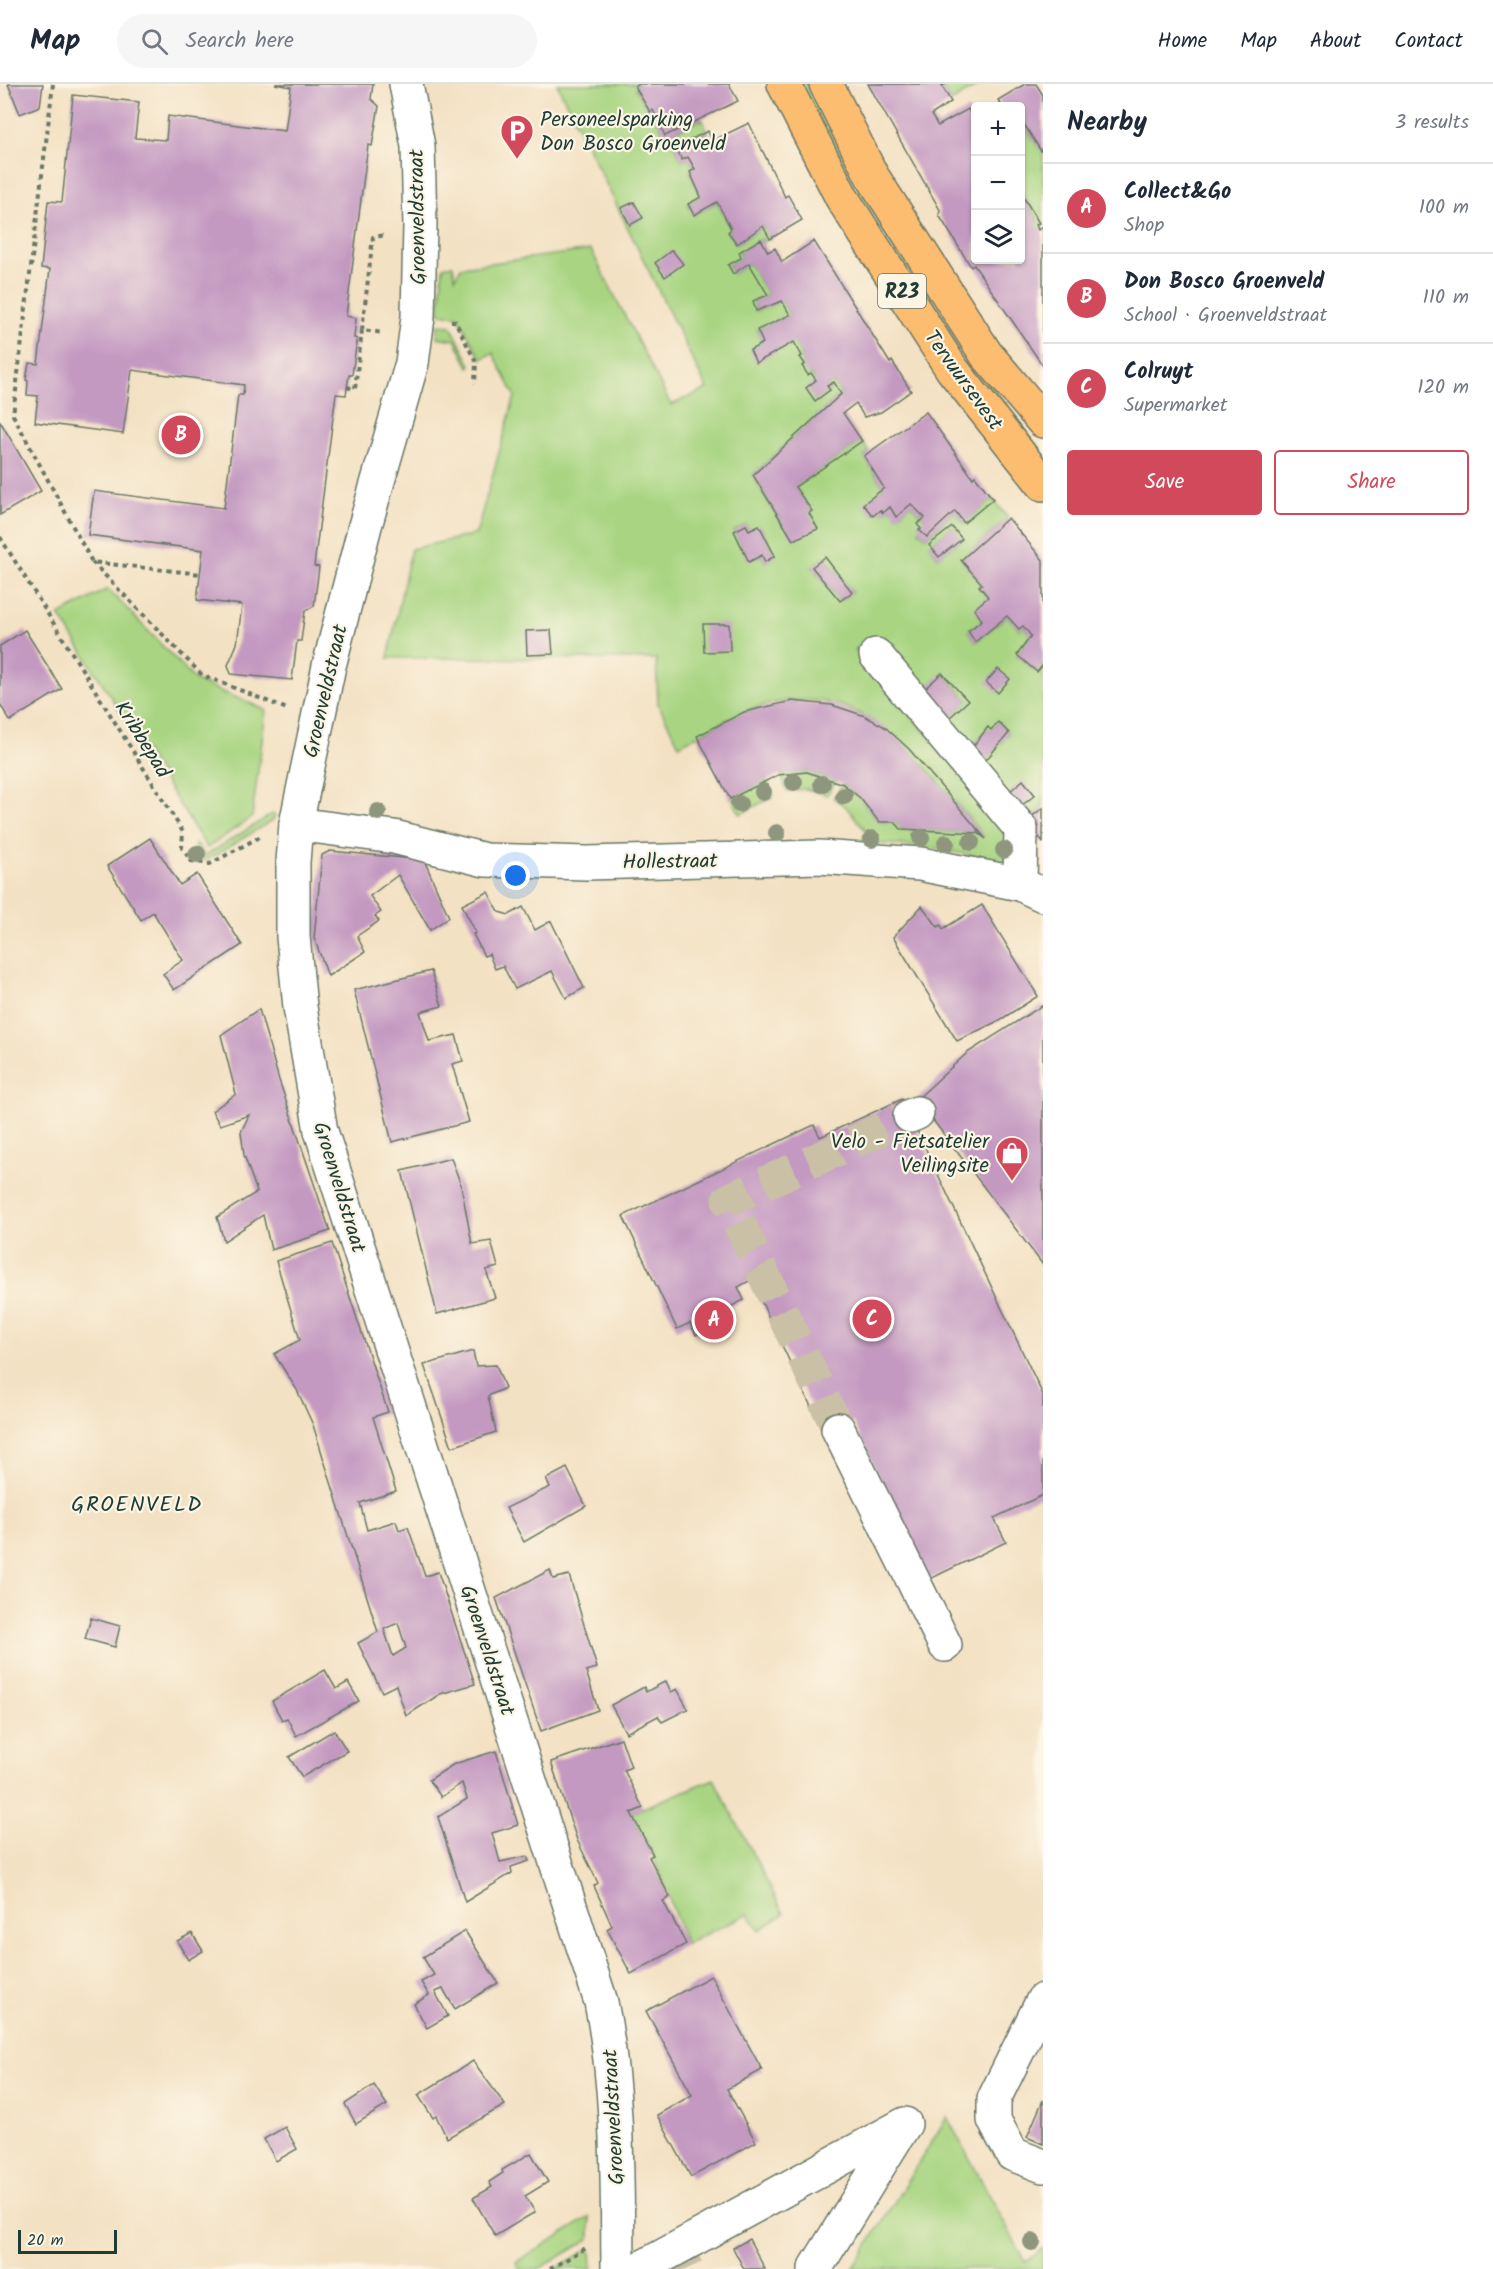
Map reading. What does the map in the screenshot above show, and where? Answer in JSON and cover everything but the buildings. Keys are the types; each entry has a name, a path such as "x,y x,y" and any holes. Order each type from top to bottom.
{"main road":[{"name":"Tervuursevest","path":"784,84 842,198 952,369 1043,484"},
{"name":"Tervuursevest","path":"826,84 873,176 986,354 1043,421"}],"street":[{"name":"Groenveldstraat","path":"406,84 418,146 420,226 418,317 412,363 368,514 332,655 296,824 292,874 293,937 300,1007 321,1131 601,2002 612,2064 616,2118 618,2269"},
{"path":"876,655 1021,830 1031,890"},
{"name":"Hollestraat","path":"296,824 394,837 485,860 587,863 819,857 921,864 1031,890"},
{"path":"838,1429 945,1645"},
{"path":"1043,2000 994,2099 994,2120 1012,2154 1043,2166"},
{"path":"639,2269 905,2124 815,2269"}],"path":[{"path":"53,84 13,415 92,562 202,675 288,709"},
{"path":"347,387 355,389 356,357 362,330 373,237 386,235"},
{"path":"447,320 455,321 476,362 475,384"},
{"path":"362,330 381,332"},
{"name":"Kribbepad","path":"0,537 183,832 182,848 191,861 210,864 270,832 296,824"},
{"path":"92,562 200,574"}],"green space":[{"path":"557,84 639,84 635,88 650,112 653,110 665,136 702,119 708,131 675,147 682,160 688,157 695,169 690,172 701,197 688,204 694,215 717,202 731,229 728,232 737,244 763,226 770,239 763,242 761,239 739,252 741,258 728,265 733,274 749,263 768,295 753,301 756,311 782,301 790,315 757,330 763,343 751,350 794,342 805,364 802,366 816,380 815,400 830,390 827,386 834,382 841,394 753,475 783,526 811,511 795,487 862,441 869,452 864,456 884,488 872,498 883,513 890,507 897,516 911,504 925,518 919,531 927,537 955,511 964,523 993,499 1008,518 961,560 982,584 979,587 988,597 982,620 968,631 976,642 1007,616 1019,629 1023,626 1031,636 1017,655 1035,671 1043,665 1043,808 1026,821 943,723 968,701 943,673 919,694 880,649 855,649 1006,827 1006,864 954,852 865,843 862,840 868,833 846,807 833,798 843,784 860,798 879,822 895,822 902,829 978,833 984,837 911,752 884,729 855,711 822,701 786,701 745,712 679,745 658,704 656,659 388,658 411,549 476,534 515,396 493,353 481,359 458,316 439,313 443,267 453,265 455,278 461,267 591,250 671,405 707,389","holes":["746,525 749,530 760,526 775,556 765,562 762,555 749,561 734,531","952,527 962,539 938,557 929,545","825,557 852,592 840,601 812,567","998,722 1009,733 985,761 971,748 988,728 991,730"]},
{"path":"800,84 806,84 859,180 916,274 977,365 1043,453 1043,461 954,342 884,234"},
{"path":"980,84 951,102 942,86"},
{"path":"1025,127 1041,150 1043,149 1043,227 1038,230 1036,224 1039,222 1025,198"},
{"path":"438,325 451,326 471,365 469,367 455,340 437,337"},
{"path":"108,589 196,681 266,710 252,817 207,848 59,615"},
{"path":"807,772 836,781 827,795 806,789 787,791 781,774"},
{"path":"766,780 773,797 740,814 732,798"},
{"path":"272,814 275,815 273,820 209,859 204,861 192,853 196,843 205,856"},
{"path":"714,1779 784,1914 760,1930 748,1914 686,1944 653,1855 631,1813"},
{"path":"947,2117 1026,2262 1043,2248 1043,2269 853,2269"},
{"path":"590,2217 590,2239 539,2269 520,2269 516,2262"},
{"path":"588,2249 591,2250 592,2269 555,2269"}],"tunnel":[{"path":"838,1429 728,1200 910,1116"},
{"path":"677,2247 687,2269"}],"place":[{"name":"Personeelsparking Don Bosco Groenveld","path":"517,160"},
{"name":"Don Bosco Groenveld","path":"181,435"},
{"name":"Velo - Fietsatelier Veilingsite","path":"1012,1182"},
{"name":"Colruyt","path":"872,1319"},
{"name":"Collect&Go","path":"714,1320"}],"district":[{"name":"GROENVELD","path":"137,1503"}]}
